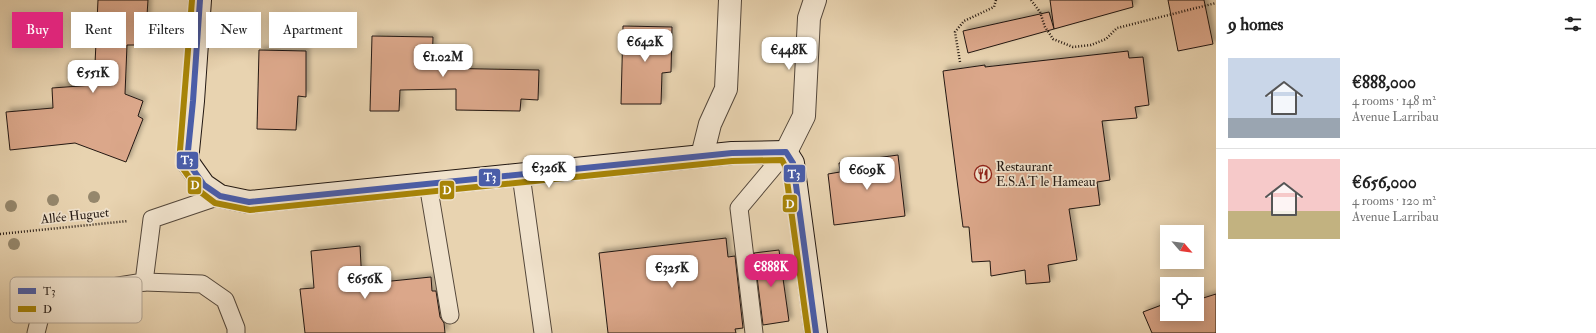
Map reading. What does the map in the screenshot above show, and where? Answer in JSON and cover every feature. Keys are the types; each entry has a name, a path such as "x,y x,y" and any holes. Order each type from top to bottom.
{"street":[{"path":"200,0 187,161 204,185 220,196 249,202 742,152 786,152"},
{"path":"702,156 710,124 726,89 730,0"},
{"path":"786,152 804,116 809,18 815,0"},
{"path":"786,152 793,163 816,333"}],"lane":[{"path":"754,333 739,208 786,152"},
{"path":"521,175 543,333"},
{"path":"428,184 450,315"},
{"path":"220,196 152,219 144,282 202,284 225,300 236,328 236,333"},
{"path":"36,333 38,323"}],"path":[{"path":"960,62 955,32 964,21 994,7 996,0"},
{"path":"1031,0 1040,12 1045,27 1053,39 1073,47 1091,45 1106,39 1117,28 1216,2"},
{"name":"Allée Huguet","path":"0,234 152,219"}],"building":[{"path":"98,0 148,0 147,12 134,12 134,45 127,45 125,94 143,101 138,116 143,119 126,162 75,143 10,150 6,112 53,108 52,88 94,85 96,48 126,48 126,12 97,12"},
{"path":"1050,0 1132,0 1133,7 1054,29"},
{"path":"1168,0 1204,0 1213,44 1178,51"},
{"path":"1049,12 1054,29 968,53 963,31"},
{"path":"623,26 672,27 671,72 662,73 661,104 621,104"},
{"path":"372,36 433,37 432,68 539,70 538,100 521,99 520,111 456,110 456,89 400,90 399,111 370,111"},
{"path":"259,50 306,51 306,97 298,96 296,130 257,129"},
{"path":"1128,51 1129,58 1143,57 1149,105 1135,107 1137,118 1102,121 1110,180 1097,182 1100,205 1069,209 1077,260 1048,265 1050,282 1026,284 1025,270 991,276 990,261 972,262 969,227 963,227 943,71 985,65 985,67"},
{"path":"898,155 905,216 834,225 828,174 840,172 839,163"},
{"path":"726,238 728,257 735,256 743,328 735,329 736,333 608,333 599,253"},
{"path":"360,246 362,284 431,277 432,291 436,291 440,317 444,323 445,333 305,333 300,289 314,288 311,251"},
{"path":"779,250 789,321 763,325 754,253"},
{"path":"1216,294 1216,333 1152,333 1143,312 1160,306 1160,321 1204,321 1204,298"}],"transit line":[{"name":"D","path":"192,0 179,163 198,190 215,203 250,210 732,161 782,160 785,166 808,333"},
{"name":"T3","path":"200,0 187,161 204,185 220,196 249,202 732,153 786,152 793,163 816,333"}],"place":[{"name":"Restaurant E.S.A.T le Hameau","path":"983,174"}]}
